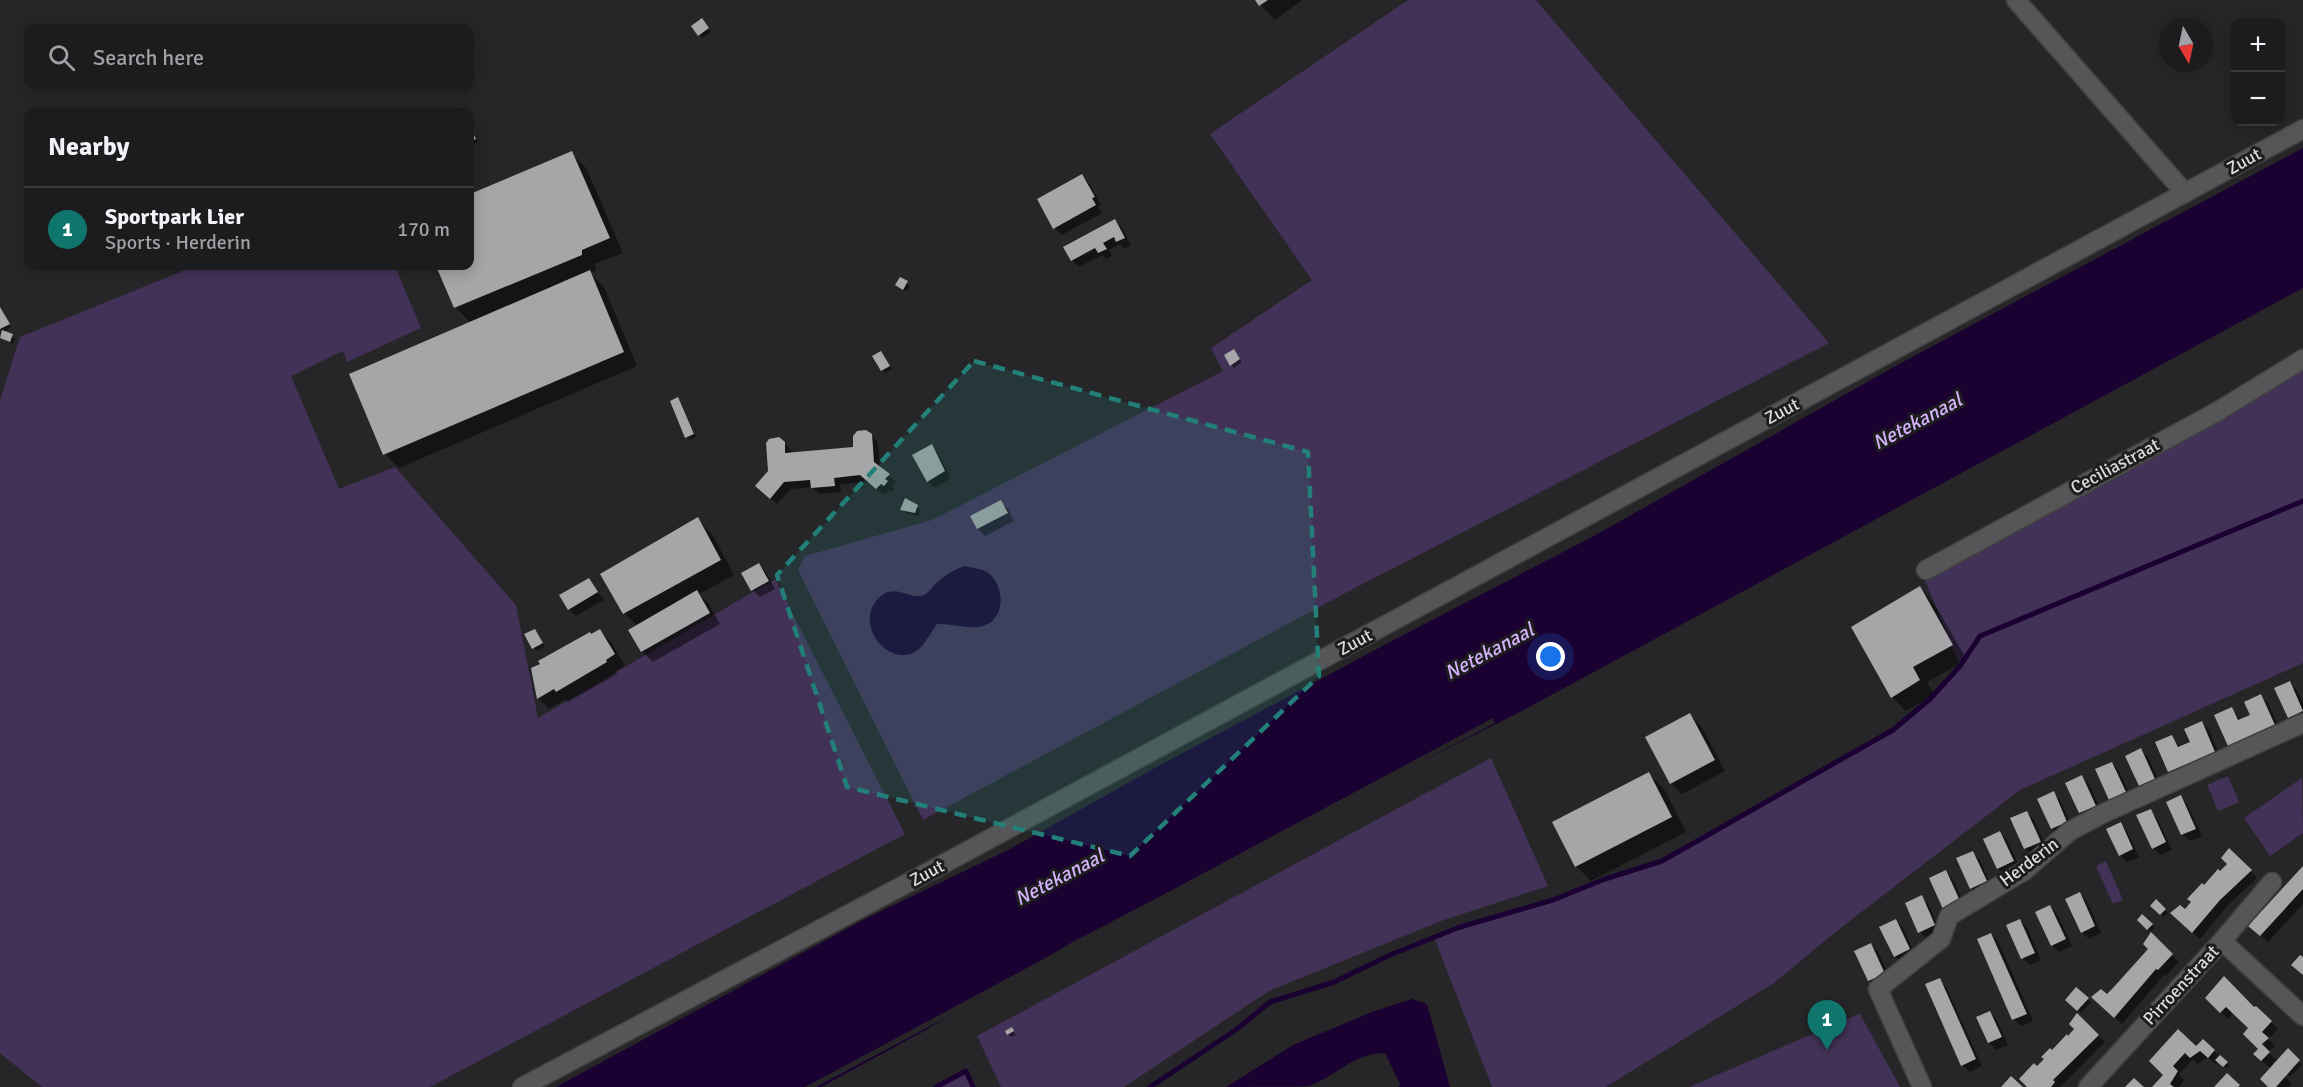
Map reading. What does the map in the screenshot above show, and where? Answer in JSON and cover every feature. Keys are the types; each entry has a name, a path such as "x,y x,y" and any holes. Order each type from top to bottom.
{"street":[{"path":"2016,0 2185,193"},
{"name":"Zuut","path":"522,1087 934,869 2303,129"},
{"name":"Ceciliastraat","path":"1926,570 2220,410 2303,359"},
{"name":"Herderin","path":"1922,1087 1878,989 1941,939 1949,916 2024,871 2070,831 2104,813 2303,723"},
{"name":"Pirroenstraat","path":"2088,1087 2222,941 2272,882"},
{"path":"2222,941 2303,1016"}],"highlighted area":[{"path":"974,361 1308,452 1319,676 1130,856 847,787 777,575"}],"shaded area":[{"path":"1408,0 1536,0 1829,343 1353,589 923,820 798,570 805,556 932,520 1223,371 1211,348 1312,280 1210,134"},
{"path":"185,270 397,270 421,328 347,362 343,351 291,376 339,489 395,467 516,605 538,718 775,579 905,834 430,1087 42,1087 0,1053 0,400 20,337"},
{"path":"2303,367 2303,663 2020,790 1838,930 1774,983 1606,1087 1492,1087 1434,937 1460,927 1553,900 1605,879 1662,861 1893,730 1930,699 1960,666 1924,578"},
{"path":"1491,758 1548,886 1441,921 1269,991 1124,1087 1001,1087 977,1036"},
{"path":"2228,776 2239,802 2218,811 2207,785"},
{"path":"2302,778 2303,833 2270,856 2244,818"},
{"path":"2106,861 2123,900 2113,904 2096,866"},
{"path":"1859,1014 1900,1087 1689,1087"},
{"path":"966,1071 973,1087 936,1087"}],"water":[{"name":"Netekanaal","path":"2303,148 2303,288 1518,713 1321,812 1071,943 924,1031 821,1087 556,1087 865,919 1010,849 1151,770 1592,537 1901,363"},
{"path":"965,566 987,572 997,585 1001,601 1000,609 991,622 983,626 972,627 937,624 921,647 907,655 896,654 877,641 870,618 873,607 881,596 892,591 914,596 924,595 945,576"},
{"path":"1412,999 1427,1004 1450,1087 1399,1087 1400,1084 1385,1053 1373,1054 1353,1061 1309,1086 1226,1087 1293,1045 1372,1012"}],"pier":[{"path":"1493,718 1495,723 1073,945 1009,984 816,1087 805,1087"}],"building":[{"path":"1255,0 1268,0 1259,6"},
{"path":"702,18 709,28 698,36 691,26"},
{"path":"572,151 610,238 582,250 582,255 454,308 438,270 474,270 474,192"},
{"path":"1082,174 1095,197 1092,198 1096,205 1053,229 1037,199"},
{"path":"1115,219 1125,238 1116,242 1114,237 1103,243 1107,249 1098,253 1095,248 1071,261 1063,247"},
{"path":"590,270 624,352 383,455 349,374"},
{"path":"900,277 908,281 903,290 895,285"},
{"path":"0,307 10,324 0,329"},
{"path":"2,330 13,334 10,342 0,338"},
{"path":"1234,349 1240,359 1230,366 1224,355"},
{"path":"881,351 890,366 881,371 872,356"},
{"path":"678,397 694,434 685,438 670,401"},
{"path":"866,430 872,434 874,462 890,474 885,479 888,481 884,486 881,484 876,489 860,475 834,478 835,486 811,488 810,480 784,482 770,499 755,486 768,471 766,443 769,439 779,437 785,442 785,453 853,447 853,436 857,431"},
{"path":"932,444 945,471 927,482 912,455"},
{"path":"905,498 918,505 915,513 900,510"},
{"path":"1001,500 1008,513 977,529 970,516"},
{"path":"698,517 721,560 623,614 600,574"},
{"path":"759,563 769,581 751,591 741,573"},
{"path":"589,578 598,592 568,610 559,595"},
{"path":"1920,586 1953,645 1913,667 1920,680 1891,698 1851,627"},
{"path":"697,590 710,613 641,652 628,630"},
{"path":"535,629 543,643 532,649 524,634"},
{"path":"600,629 615,654 606,660 607,662 556,692 554,689 537,699 531,668 540,664 538,661 590,632 591,634"},
{"path":"2290,681 2303,711 2288,718 2274,688"},
{"path":"2261,694 2275,725 2228,746 2214,715 2232,707 2238,720 2250,715 2244,702"},
{"path":"1690,713 1715,760 1670,784 1645,737"},
{"path":"2202,721 2215,752 2168,772 2155,742 2172,735 2178,747 2190,742 2184,729"},
{"path":"2141,748 2155,779 2139,786 2125,756"},
{"path":"2112,762 2126,792 2109,800 2095,769"},
{"path":"1649,772 1672,817 1575,867 1552,822"},
{"path":"2082,775 2096,806 2079,813 2065,783"},
{"path":"2054,791 2067,822 2051,829 2037,799"},
{"path":"2181,795 2196,829 2181,835 2166,802"},
{"path":"2151,809 2166,842 2152,849 2136,815"},
{"path":"2027,811 2041,842 2024,849 2010,818"},
{"path":"2121,822 2133,849 2119,856 2106,829"},
{"path":"2000,831 2014,861 1997,869 1983,839"},
{"path":"2229,848 2252,870 2220,900 2192,933 2170,913 2180,905 2185,909 2191,902 2187,899 2218,869 2220,871 2227,864 2221,858"},
{"path":"1973,851 1987,881 1970,889 1956,858"},
{"path":"2303,866 2303,889 2260,936 2248,926"},
{"path":"1946,870 1960,901 1943,909 1929,878"},
{"path":"2080,892 2095,926 2081,933 2065,899"},
{"path":"1922,895 1935,925 1918,933 1905,903"},
{"path":"2156,899 2166,909 2160,915 2150,906"},
{"path":"2050,905 2066,939 2051,946 2035,912"},
{"path":"2142,914 2153,924 2147,930 2137,920"},
{"path":"1896,919 1910,949 1894,957 1879,927"},
{"path":"2020,919 2035,953 2021,959 2006,925"},
{"path":"2151,932 2173,954 2158,970 2156,969 2114,1018 2091,997 2101,989 2107,994 2113,988 2148,949 2143,944"},
{"path":"1991,933 2027,1014 2012,1020 1977,939"},
{"path":"1871,943 1885,974 1868,981 1854,951"},
{"path":"2300,955 2303,957 2303,975 2291,965"},
{"path":"2224,976 2254,1007 2256,1006 2272,1021 2262,1032 2269,1038 2262,1044 2270,1052 2261,1061 2253,1054 2258,1049 2243,1034 2248,1028 2226,1007 2220,1013 2205,998"},
{"path":"1940,978 1976,1059 1961,1066 1925,984"},
{"path":"2076,987 2089,998 2077,1011 2065,1000"},
{"path":"1990,1011 2002,1037 1988,1043 1976,1017"},
{"path":"2077,1013 2099,1035 2053,1080 2055,1082 2051,1087 2027,1087 2019,1079 2034,1063 2037,1066 2044,1059 2041,1057 2050,1048 2052,1050 2067,1034 2068,1036 2074,1029 2069,1024"},
{"path":"1012,1027 1014,1031 1007,1035 1005,1031"},
{"path":"2178,1029 2196,1046 2203,1039 2215,1050 2208,1058 2200,1051 2190,1058 2185,1053 2173,1066 2178,1071 2170,1084 2174,1087 2152,1087 2163,1075 2149,1061"},
{"path":"2288,1048 2300,1060 2276,1087 2268,1087 2260,1079"},
{"path":"2220,1055 2228,1062 2223,1067 2215,1060"},
{"path":"2227,1073 2240,1085 2238,1087 2214,1087"},
{"path":"2011,1076 2023,1087 2001,1087"},
{"path":"2134,1078 2144,1087 2125,1087"}],"waterway":[{"path":"1150,1087 1237,1029 1270,1002 1334,982 1390,955 1460,927 1553,900 1605,879 1662,861 1893,730 1930,699 1960,666 1980,636 2303,501"},
{"path":"936,1087 966,1071 973,1087"}],"place":[{"name":"Sportpark Lier","path":"1827,1050"}]}
